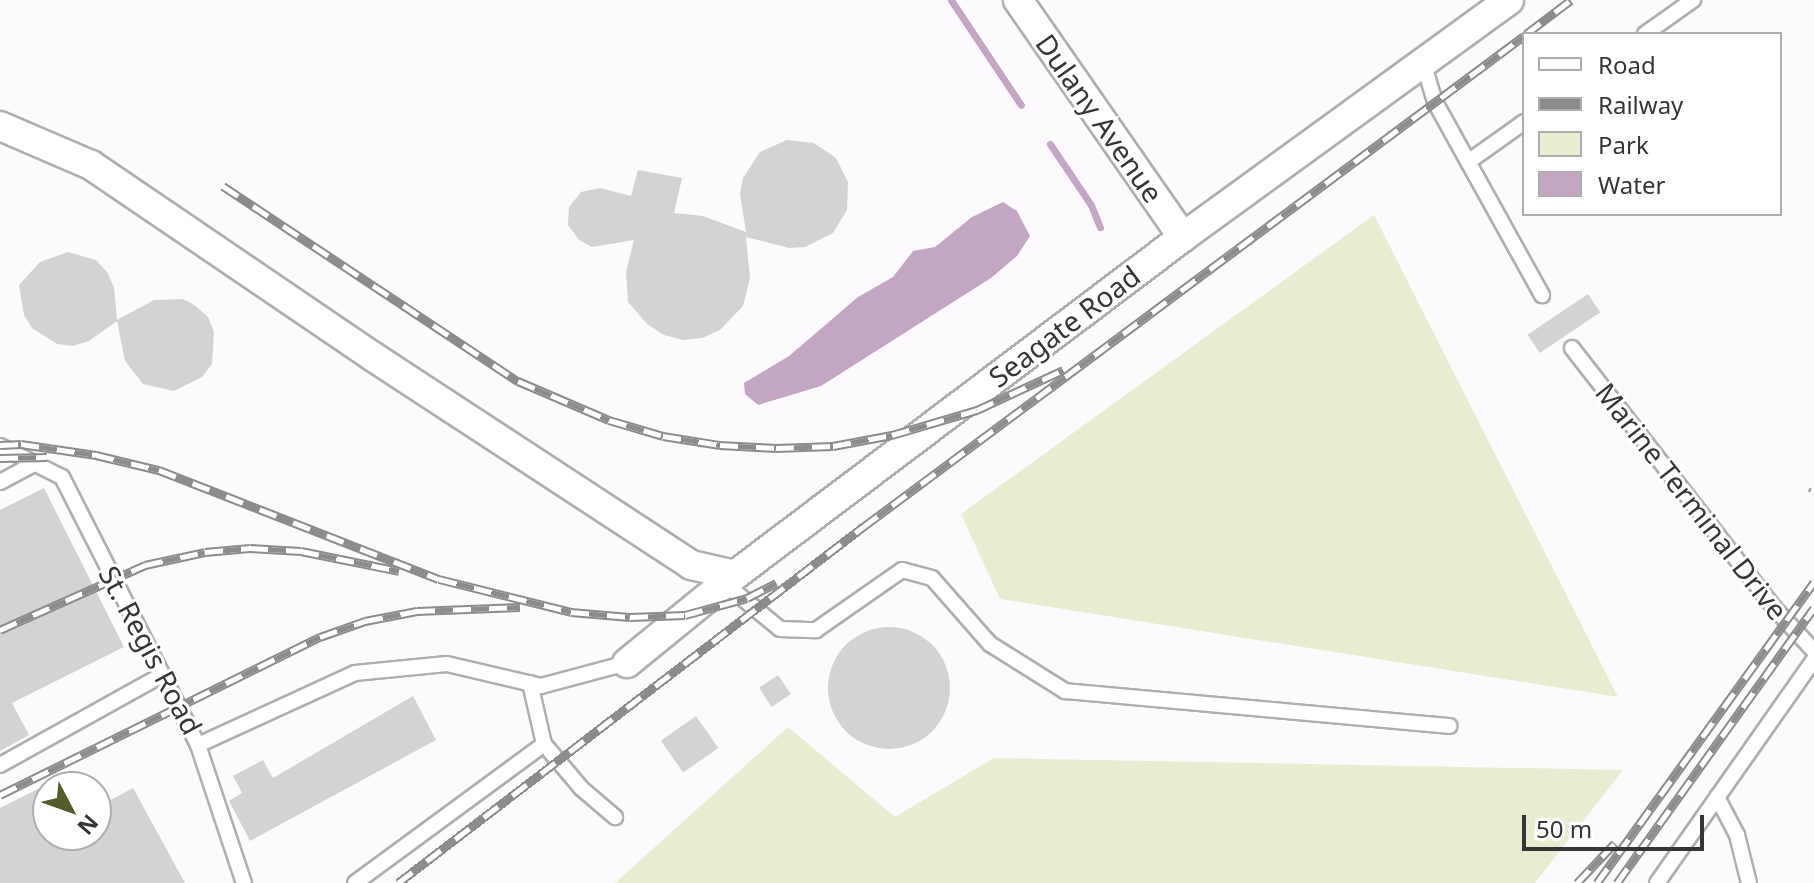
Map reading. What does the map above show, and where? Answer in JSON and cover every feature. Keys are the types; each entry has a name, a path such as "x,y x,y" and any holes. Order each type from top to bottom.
{"street":[{"name":"Dulany Avenue","path":"1018,0 1183,237"},
{"name":"Seagate Road","path":"627,663 730,579 1183,237 1509,0"},
{"path":"0,126 91,165 372,356 691,565 730,579"}],"lane":[{"path":"1648,32 1693,0"},
{"path":"1423,62 1435,102 1542,295"},
{"path":"1468,162 1522,123"},
{"name":"Marine Terminal Drive","path":"1572,348 1776,610 1814,651"},
{"name":"St. Regis Road","path":"0,446 62,477 198,745 355,673 447,664 541,686 627,663"},
{"path":"0,482 35,463"},
{"path":"730,579 780,629 816,630 902,570 932,578 990,644 1065,691 1449,726"},
{"path":"1657,883 1814,660"},
{"path":"0,765 162,675"},
{"path":"530,683 544,744 581,788 615,817"},
{"path":"355,883 544,744"},
{"path":"198,745 244,883"},
{"path":"1717,797 1737,835 1749,883"}],"green space":[{"path":"1374,215 1618,697 1000,599 961,514"},
{"path":"788,727 895,817 994,758 1623,770 1535,883 615,883"}],"water":[{"path":"1003,202 1017,211 1030,236 1017,256 991,278 821,386 758,405 745,394 744,383 789,356 858,297 893,277 913,251 935,247 972,217"}],"building":[{"path":"787,140 814,143 836,158 848,182 847,210 833,233 805,247 789,248 746,237 750,278 743,306 720,330 702,338 683,340 664,335 647,324 628,302 626,272 634,240 592,247 579,240 568,225 569,207 581,192 600,188 631,196 638,170 682,178 674,213 703,216 746,232 740,194 743,178 760,152"},
{"path":"68,252 96,260 107,272 114,287 117,320 154,300 183,299 208,317 214,332 212,364 202,377 174,391 143,384 125,361 117,321 89,341 73,346 57,344 32,328 24,315 19,285 40,262"},
{"path":"1588,294 1600,312 1540,353 1527,335"},
{"path":"44,488 124,647 12,703 29,735 0,751 0,510"},
{"path":"889,627 912,632 932,645 945,665 950,688 945,711 932,731 912,744 889,749 866,744 846,731 833,711 828,688 833,665 846,645 866,632"},
{"path":"778,675 791,694 772,707 759,688"},
{"path":"413,696 436,740 250,841 229,801 242,793 233,776 263,760 273,778"},
{"path":"696,716 718,748 683,773 661,741"},
{"path":"133,788 185,883 0,883 0,808 32,792 32,851 112,851 112,799"}],"waterway":[{"path":"951,0 1021,105"},
{"path":"1050,144 1091,205 1100,227"}],"railway":[{"path":"1529,32 1571,0"},
{"path":"398,883 863,527 1522,37"},
{"path":"223,186 518,381 609,420 663,436 720,445 776,448 833,446 892,435 977,410 1063,370"},
{"path":"0,445 21,444 96,455 159,470 439,579 571,612 630,617 685,615 747,598 776,583"},
{"path":"0,458 47,457"},
{"path":"1812,493 1814,489"},
{"path":"0,630 145,565 205,552 250,548 301,551 399,571"},
{"path":"1597,883 1814,582"},
{"path":"0,795 320,637 365,621 417,611 520,607"},
{"path":"1617,883 1814,608"},
{"path":"1577,883 1615,843"}]}
